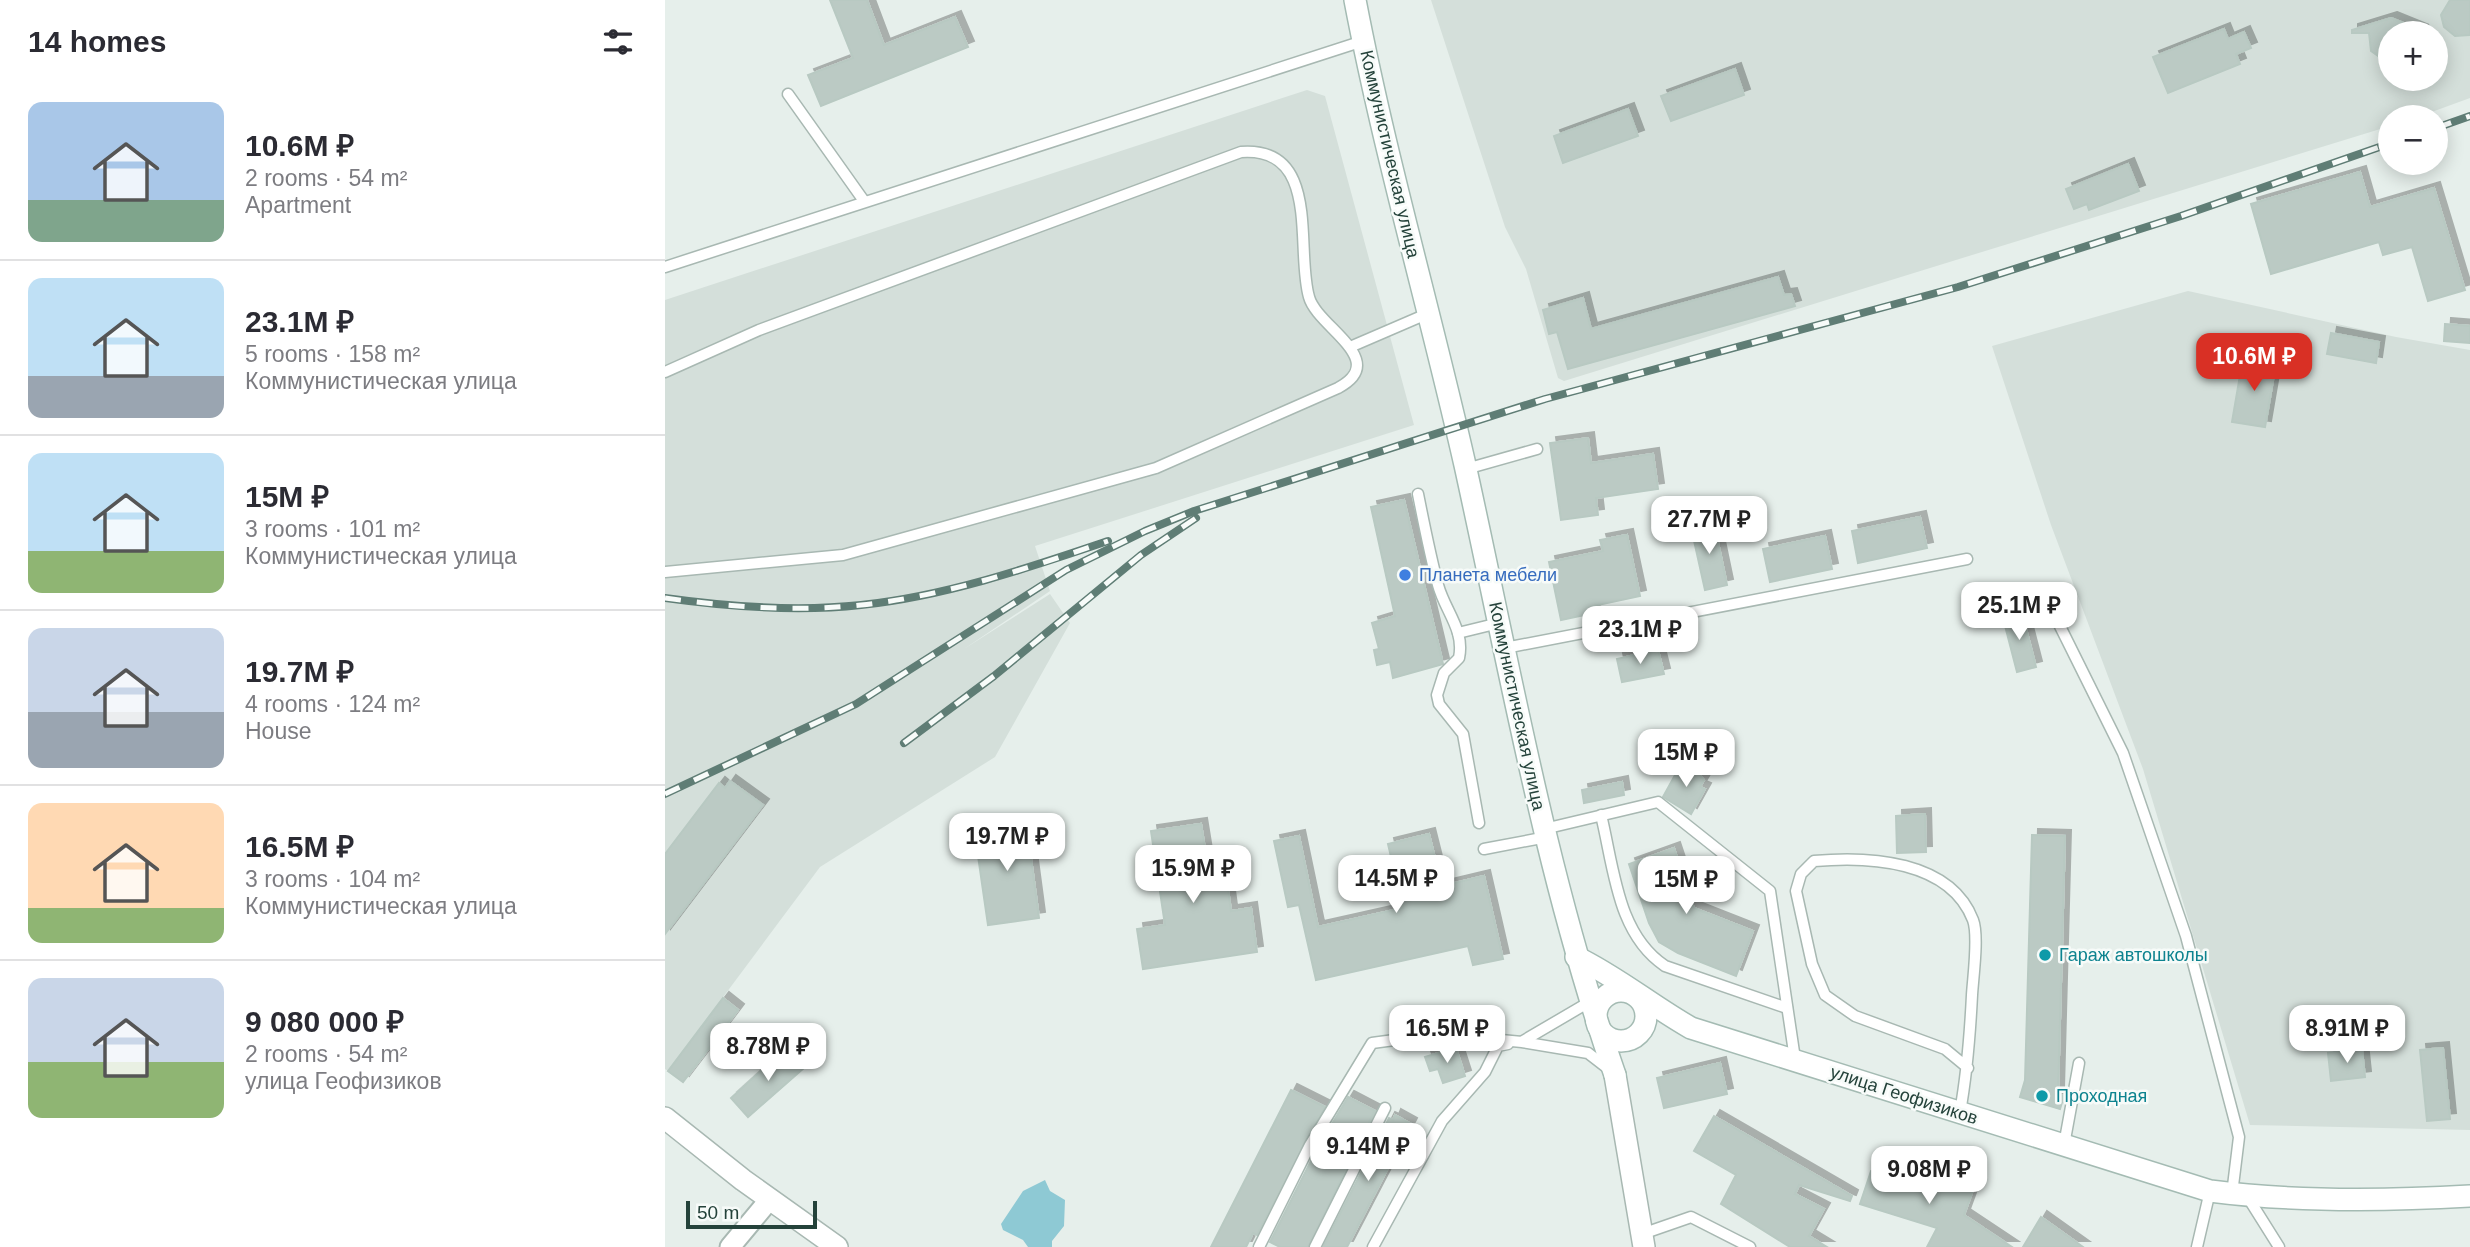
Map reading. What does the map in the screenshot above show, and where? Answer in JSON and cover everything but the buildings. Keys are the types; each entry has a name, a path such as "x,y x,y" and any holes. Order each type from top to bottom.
{"main road":[{"name":"Коммунистическая улица","path":"1355,0 1466,469 1545,833 1576,957 1615,1075 1642,1241"},
{"name":"улица Геофизиков","path":"1576,957 1602,970 1639,998 1691,1028 2210,1191 2240,1195 2406,1199 2470,1196"},
{"path":"1615,1075 1622,1051 1637,1037 1644,1030 1646,1015 1639,998 1624,991 1609,994 1598,1005 1598,1024 1611,1040 1627,1041 1637,1037 1658,1027 1691,1028"},
{"path":"665,1118 837,1247"}],"street":[{"path":"730,1247 770,1199"}],"lane":[{"path":"665,267 1363,41"},
{"path":"788,94 864,201"},
{"path":"665,372 759,330 1241,152 1257,150 1272,156 1294,180 1301,210 1309,298 1315,312 1350,347 1357,358 1357,368 1347,384 1156,468 843,555 665,572"},
{"path":"1350,347 1430,313"},
{"path":"1466,469 1537,449"},
{"path":"1417,494 1439,589 1458,633 1459,658 1444,673 1437,695 1439,704 1463,734 1479,823"},
{"path":"1504,648 1967,559"},
{"path":"2046,598 2123,753 2186,936 2239,1137 2240,1195 2279,1247"},
{"path":"1458,633 1499,623"},
{"path":"1484,849 1601,815 1658,802 1770,891 1795,1060"},
{"path":"1601,815 1629,929 1650,957 1665,966 1787,1008"},
{"path":"1960,1113 1968,1068 1974,922 1957,895 1923,870 1838,859 1814,861 1801,874 1796,891 1812,964 1825,995 1855,1016 1945,1049 1968,1068"},
{"path":"1373,1247 1442,1121 1485,1072 1498,1046 1522,1042 1592,1000"},
{"path":"1260,1247 1310,1145 1372,1043 1439,1034 1522,1042 1588,1053 1615,1075"},
{"path":"2064,1146 2079,1063"},
{"path":"1315,1247 1385,1108"},
{"path":"2197,1247 2210,1191"},
{"path":"1642,1241 1691,1217 1750,1247"}],"shaded area":[{"path":"1431,0 2470,0 2470,98 2448,106 2378,105 2378,130 1564,381 1558,378 1526,269 1505,227"},
{"path":"1307,90 1325,96 1414,425 1035,546 1050,591 964,649 1050,594 1070,623 995,757 820,867 668,1071 665,1069 665,300"},
{"path":"2188,291 2396,337 2470,350 2470,1130 2250,1125 2143,769 2051,525 1992,346"}],"water":[{"path":"1045,1180 1050,1191 1065,1200 1064,1226 1052,1241 1052,1247 1028,1247 1023,1240 1003,1230 1001,1224 1023,1191"}],"railway":[{"path":"2448,124 2470,116"},
{"path":"665,794 856,704 1066,570 1145,531 1194,511 1545,399 1958,287 2181,216 2378,148"},
{"path":"904,743 994,676 1141,555 1196,518"},
{"path":"665,598 763,608 812,608 893,601 1017,571 1108,541"}],"place":[{"name":"Планета мебели","path":"1405,575"},
{"name":"Гараж автошколы","path":"2045,955"},
{"name":"Проходная","path":"2042,1096"}]}
